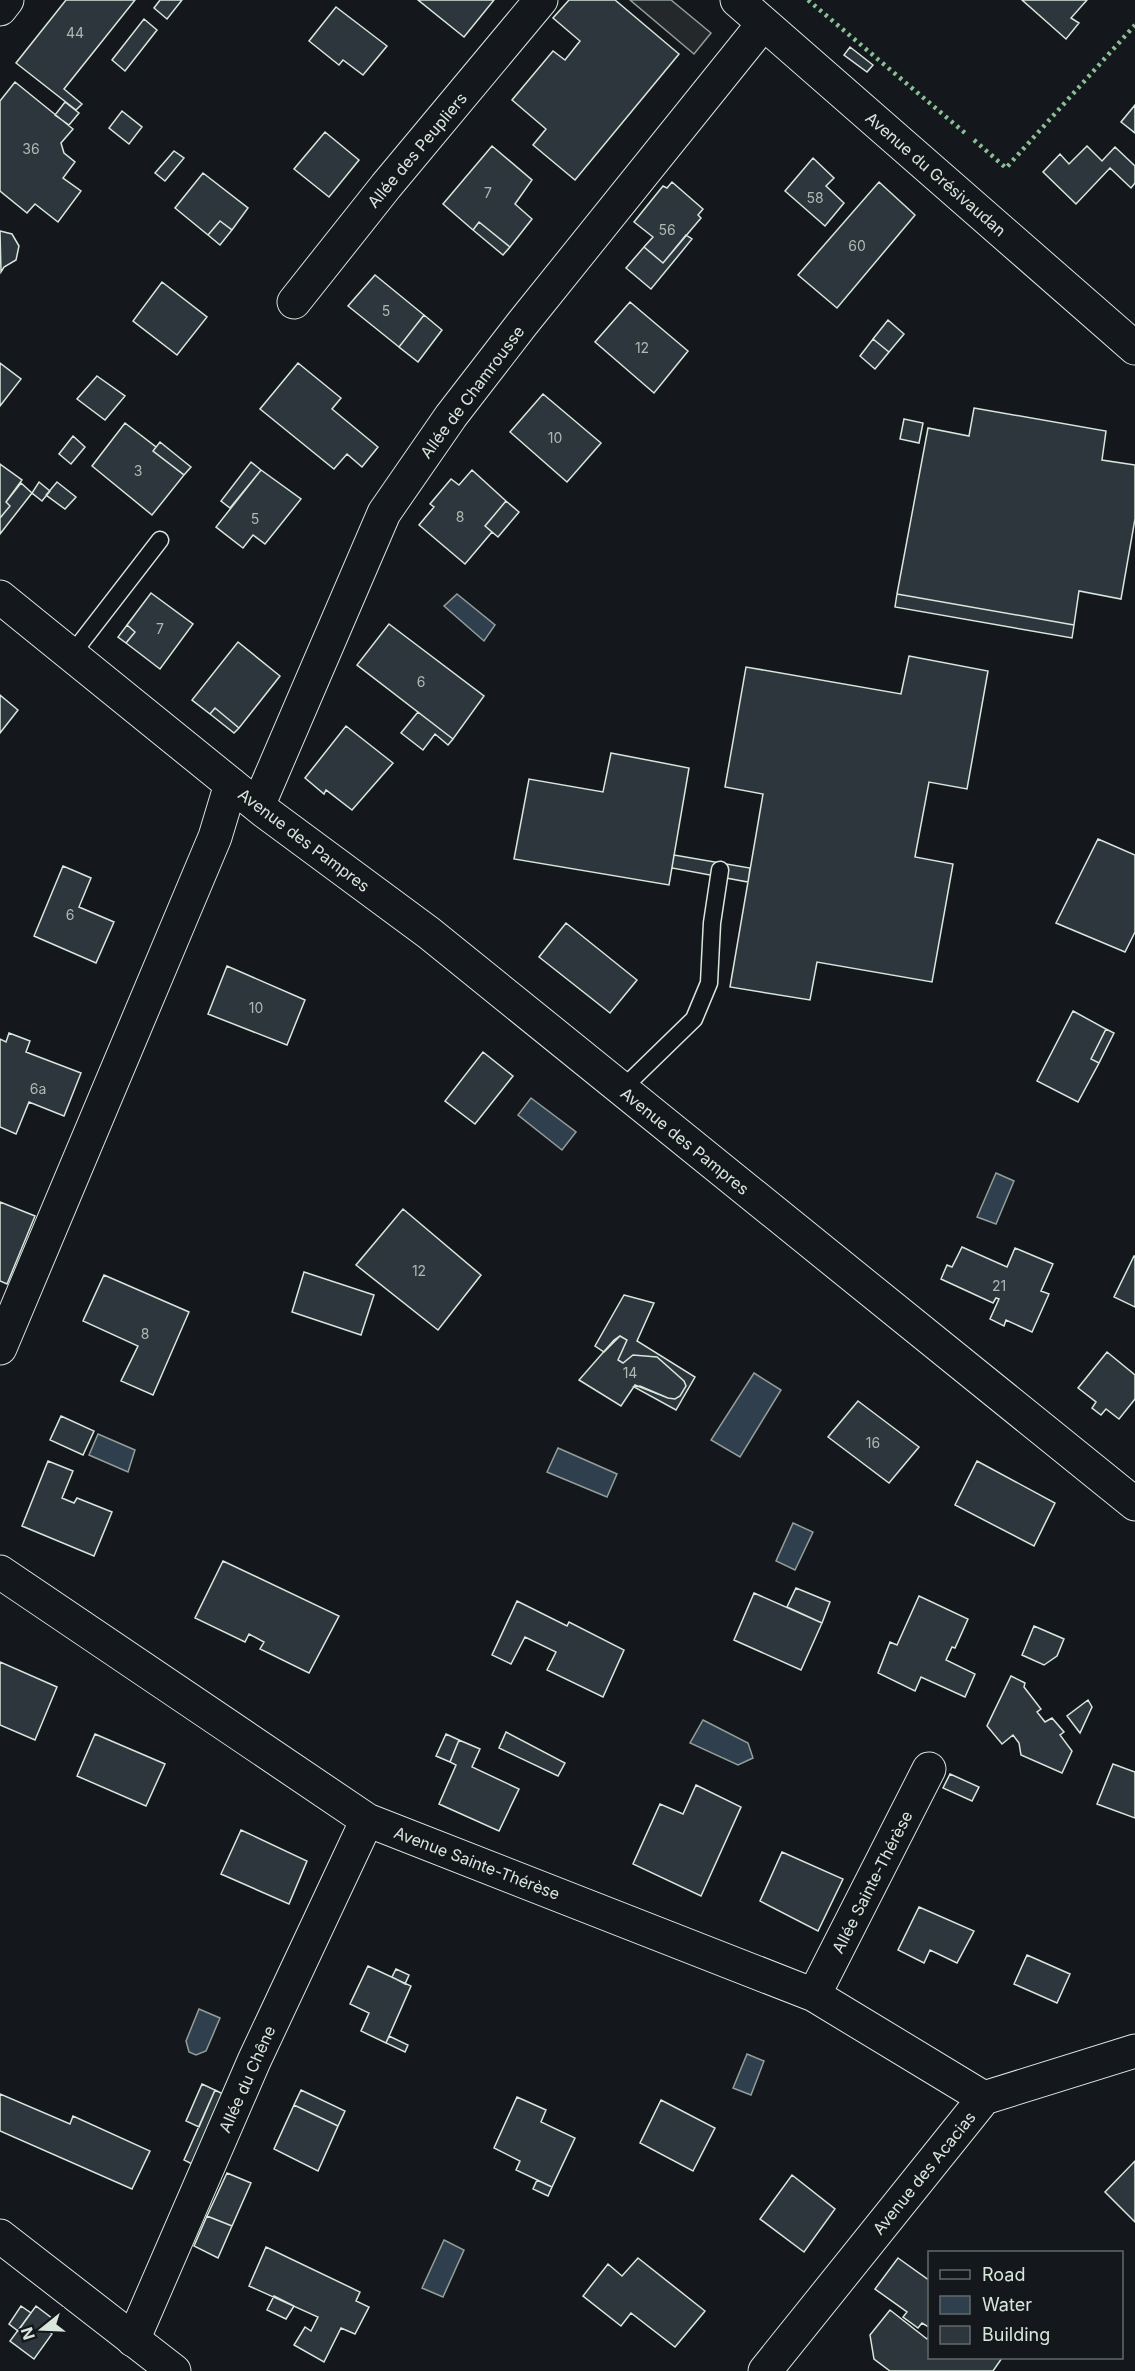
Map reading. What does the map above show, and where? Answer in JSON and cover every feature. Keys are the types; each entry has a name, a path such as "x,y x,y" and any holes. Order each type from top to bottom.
{"street":[{"path":"0,9 7,0"},
{"name":"Allée des Peupliers","path":"294,302 386,186 541,0"},
{"name":"Avenue du Grésivaudan","path":"737,0 1135,348"},
{"name":"Allée de Chamrousse","path":"258,806 384,513 451,416 515,333 764,24"},
{"name":"Avenue des Pampres","path":"0,597 258,806 429,933 1135,1504"},
{"name":"Avenue des Pampres","path":"0,1348 215,837 231,784"},
{"name":"Avenue Sainte-Thérèse","path":"0,1572 367,1820 814,1995 984,2098"},
{"name":"Allée Sainte-Thérèse","path":"814,1995 929,1769"},
{"name":"Allée du Chêne","path":"133,2340 254,2061 367,1820"},
{"name":"Avenue des Acacias","path":"765,2371 984,2098 1135,2051"},
{"path":"0,2236 171,2370"}],"lane":[{"path":"72,654 160,540"},
{"path":"621,1090 694,1019 709,983 712,923 720,870"}],"shaded area":[{"path":"630,0 671,0 711,33 694,54"}],"water":[{"path":"457,594 495,625 484,641 444,606"},
{"path":"531,1098 576,1132 562,1150 518,1115"},
{"path":"996,1173 1014,1181 996,1224 977,1217"},
{"path":"754,1373 781,1390 740,1457 711,1440"},
{"path":"98,1434 135,1450 128,1472 89,1455"},
{"path":"558,1448 617,1474 607,1497 547,1472"},
{"path":"793,1523 813,1532 795,1570 776,1561"},
{"path":"703,1720 748,1743 753,1758 738,1765 690,1743"},
{"path":"199,2009 220,2018 206,2051 196,2055 189,2052 186,2041"},
{"path":"747,2054 764,2061 751,2095 733,2088"},
{"path":"444,2240 464,2250 443,2297 422,2288"}],"building":[{"path":"66,0 135,0 64,89 82,104 76,110 16,63"},
{"path":"160,0 182,0 167,19 154,8"},
{"path":"418,0 494,0 464,37"},
{"path":"569,0 615,0 679,54 575,180 533,145 546,129 512,100 553,51 565,60 580,41 553,18"},
{"path":"1022,0 1087,0 1071,18 1079,23 1066,39"},
{"path":"336,7 387,46 363,75 343,60 339,65 309,41"},
{"path":"144,19 157,30 125,71 112,60"},
{"path":"850,47 873,65 867,72 844,55"},
{"path":"15,82 73,129 61,143 64,153 75,162 63,178 81,191 58,222 35,204 27,213 0,191 0,101"},
{"path":"65,102 79,113 69,125 55,115"},
{"path":"1135,105 1135,133 1121,122"},
{"path":"122,111 142,127 129,144 109,128"},
{"path":"325,132 359,160 329,197 294,169"},
{"path":"492,146 532,180 515,204 532,219 510,247 479,222 473,230 443,204"},
{"path":"1087,146 1102,161 1115,147 1135,166 1135,183 1131,188 1110,168 1076,204 1043,172 1060,154 1069,164"},
{"path":"174,151 184,158 165,181 155,173"},
{"path":"813,158 834,178 826,186 844,203 825,226 785,191"},
{"path":"203,173 248,208 232,230 220,221 208,235 175,208"},
{"path":"672,182 703,209 698,215 701,218 663,263 644,247 653,237 634,222 663,186 667,188"},
{"path":"879,182 915,215 837,308 798,275"},
{"path":"220,221 232,230 220,245 208,235"},
{"path":"479,222 510,247 503,255 473,230"},
{"path":"0,231 12,234 19,246 16,260 4,267 1,272"},
{"path":"686,235 692,239 651,289 626,268 644,247 663,263"},
{"path":"375,275 424,315 399,347 348,306"},
{"path":"162,282 207,317 177,355 133,321"},
{"path":"630,302 688,351 654,393 595,342"},
{"path":"424,315 442,330 418,362 399,347"},
{"path":"888,320 904,334 889,352 873,339"},
{"path":"873,339 889,352 875,369 860,356"},
{"path":"0,363 21,379 0,406"},
{"path":"298,363 341,398 332,409 378,447 362,467 347,454 334,469 260,409"},
{"path":"97,376 125,396 105,420 77,399"},
{"path":"543,394 601,443 567,482 510,432"},
{"path":"974,408 1106,431 1102,460 1135,465 1135,519 1121,599 1079,591 1074,625 897,594 928,428 969,436"},
{"path":"904,419 923,423 919,443 900,439"},
{"path":"125,423 156,447 153,451 184,475 152,515 92,466"},
{"path":"73,436 85,447 71,464 59,454"},
{"path":"160,442 191,467 184,475 153,451"},
{"path":"251,462 261,470 230,508 221,501"},
{"path":"0,464 22,480 6,502 10,506 0,518"},
{"path":"261,470 301,499 265,544 253,535 243,548 216,527"},
{"path":"472,470 506,501 485,526 492,532 465,564 419,525 434,507 430,504 451,479 459,485"},
{"path":"39,482 50,491 42,501 32,493"},
{"path":"57,482 76,497 65,509 46,495"},
{"path":"21,483 32,493 0,534 0,518 10,506 6,502"},
{"path":"506,501 519,512 498,537 485,526"},
{"path":"151,593 193,624 160,669 126,643 135,632 127,625"},
{"path":"897,594 1074,625 1072,638 895,607"},
{"path":"389,624 484,696 453,739 357,665"},
{"path":"127,625 135,632 126,643 118,637"},
{"path":"238,642 280,676 239,728 215,708 210,714 192,700"},
{"path":"909,656 988,671 967,789 929,782 915,857 953,864 932,982 817,962 810,1000 730,987 763,794 725,787 746,667 901,694"},
{"path":"0,695 18,710 0,733"},
{"path":"215,708 239,728 234,733 210,714"},
{"path":"418,712 453,739 448,745 435,734 423,750 401,733"},
{"path":"346,726 393,763 352,810 326,790 324,794 305,778"},
{"path":"611,753 689,768 669,885 514,859 529,779 603,792"},
{"path":"1098,839 1135,855 1135,932 1125,952 1056,923"},
{"path":"674,855 750,868 748,882 672,868"},
{"path":"63,866 91,878 79,907 114,922 96,963 34,936"},
{"path":"566,923 637,980 610,1013 539,957"},
{"path":"227,966 305,1000 287,1045 208,1014"},
{"path":"1073,1011 1106,1029 1091,1059 1099,1063 1078,1102 1037,1081"},
{"path":"1106,1029 1114,1033 1099,1063 1091,1059"},
{"path":"9,1033 30,1041 26,1052 81,1073 64,1116 29,1102 16,1134 0,1127 0,1039 6,1042"},
{"path":"483,1052 513,1076 475,1124 445,1101"},
{"path":"0,1202 35,1216 7,1284 0,1281"},
{"path":"403,1209 481,1275 438,1330 356,1265"},
{"path":"962,1247 1007,1267 1015,1248 1053,1264 1041,1291 1049,1294 1032,1332 1006,1320 1004,1326 990,1319 999,1299 996,1298 993,1303 941,1279 947,1265 952,1267"},
{"path":"1135,1256 1135,1307 1114,1297"},
{"path":"304,1272 374,1295 361,1335 292,1312"},
{"path":"104,1275 189,1312 153,1395 121,1381 138,1346 83,1321"},
{"path":"624,1295 654,1303 637,1341 695,1377 676,1410 634,1387 640,1386 668,1398 675,1399 680,1396 686,1386 684,1381 657,1357 633,1355 623,1363 618,1360 627,1340 620,1336 604,1352 595,1346"},
{"path":"620,1336 627,1340 618,1360 623,1363 633,1355 657,1357 684,1381 686,1386 680,1396 675,1399 668,1398 635,1385 621,1406 579,1380"},
{"path":"1107,1352 1135,1375 1135,1399 1119,1419 1106,1409 1101,1415 1092,1408 1096,1402 1078,1388"},
{"path":"858,1401 919,1447 889,1483 828,1437"},
{"path":"61,1416 94,1431 83,1455 50,1440"},
{"path":"48,1461 73,1471 62,1498 74,1503 77,1498 112,1512 94,1556 22,1526"},
{"path":"977,1461 1055,1503 1034,1546 955,1505"},
{"path":"223,1561 339,1616 309,1673 260,1649 264,1642 249,1634 245,1642 195,1618"},
{"path":"796,1588 830,1602 822,1623 787,1607"},
{"path":"754,1593 822,1623 801,1670 734,1640"},
{"path":"919,1596 968,1619 955,1648 952,1647 946,1660 975,1674 965,1697 921,1677 915,1691 878,1673 890,1642 897,1645"},
{"path":"517,1601 567,1626 569,1622 624,1650 603,1697 547,1670 556,1652 525,1637 511,1664 492,1655"},
{"path":"1034,1626 1064,1639 1057,1656 1044,1665 1022,1655"},
{"path":"0,1662 57,1687 35,1740 0,1725"},
{"path":"1011,1676 1025,1683 1024,1687 1041,1709 1037,1712 1045,1722 1052,1718 1064,1732 1060,1735 1072,1751 1062,1773 1021,1755 1019,1743 1013,1735 1002,1744 987,1726"},
{"path":"1088,1700 1092,1707 1080,1733 1067,1716"},
{"path":"506,1732 565,1763 558,1776 499,1748"},
{"path":"95,1734 165,1764 146,1806 77,1776"},
{"path":"446,1734 459,1740 450,1762 436,1756"},
{"path":"459,1740 480,1749 472,1767 519,1789 499,1831 439,1804 456,1765 450,1762"},
{"path":"1113,1764 1135,1772 1135,1818 1097,1804"},
{"path":"950,1774 979,1787 972,1801 943,1788"},
{"path":"696,1785 741,1807 701,1896 633,1864 660,1804 683,1814"},
{"path":"241,1830 307,1861 289,1904 221,1874"},
{"path":"782,1852 843,1879 818,1931 760,1901"},
{"path":"919,1907 974,1931 957,1963 930,1950 924,1963 898,1950"},
{"path":"1027,1955 1070,1974 1057,2003 1014,1984"},
{"path":"368,1966 411,1986 386,2043 361,2031 369,2013 350,2004"},
{"path":"396,1969 409,1975 405,1984 392,1977"},
{"path":"389,2036 408,2045 405,2052 386,2043"},
{"path":"202,2084 215,2090 199,2127 186,2121"},
{"path":"215,2090 231,2098 200,2168 184,2160"},
{"path":"301,2090 345,2111 338,2126 294,2105"},
{"path":"0,2094 70,2124 73,2116 150,2151 132,2189 0,2131"},
{"path":"517,2097 546,2110 541,2122 575,2138 552,2187 516,2170 520,2161 494,2148"},
{"path":"661,2100 715,2128 693,2171 640,2143"},
{"path":"294,2105 338,2126 318,2171 274,2149"},
{"path":"1135,2161 1135,2222 1105,2192"},
{"path":"227,2173 251,2183 232,2226 207,2216"},
{"path":"792,2175 835,2209 804,2252 760,2219"},
{"path":"537,2180 552,2187 548,2196 533,2189"},
{"path":"207,2216 232,2226 218,2258 194,2246"},
{"path":"266,2247 360,2292 356,2301 369,2307 355,2334 341,2328 324,2362 294,2345 305,2327 311,2331 318,2317 249,2286"},
{"path":"638,2258 705,2311 675,2347 631,2313 621,2326 583,2296 608,2264 622,2276"},
{"path":"898,2258 928,2280 928,2327 922,2323 918,2328 903,2317 907,2312 875,2289"},
{"path":"274,2296 294,2306 286,2319 267,2310"},
{"path":"21,2306 31,2313 18,2331 9,2324"},
{"path":"36,2306 53,2319 46,2329 52,2334 34,2359 10,2341"},
{"path":"890,2310 928,2338 928,2359 1001,2359 993,2371 890,2371 874,2359 870,2335"}],"hedge":[{"path":"808,0 965,133"},
{"path":"974,140 1006,168 1135,25"}]}
